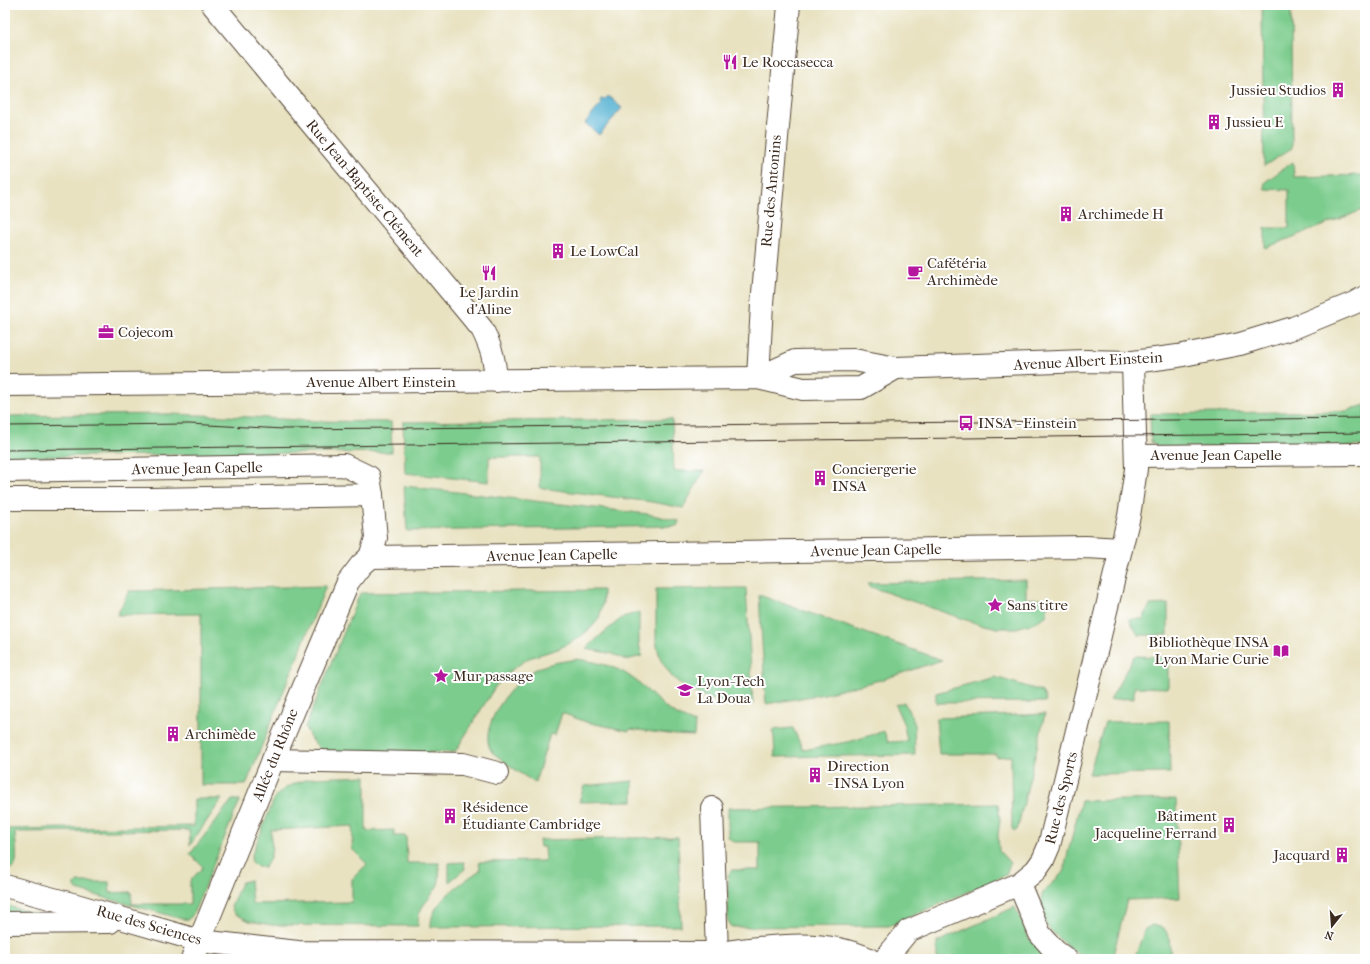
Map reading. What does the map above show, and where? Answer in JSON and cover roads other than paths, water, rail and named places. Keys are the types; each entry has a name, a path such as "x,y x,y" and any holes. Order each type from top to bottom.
{"street":[{"name":"Rue Jean-Baptiste Clément","path":"213,5 482,329 490,345 495,363 496,381"},
{"name":"Rue des Antonins","path":"758,378 762,304 789,5"},
{"name":"Avenue Albert Einstein","path":"758,378 795,361 854,360 896,368 1085,361 1133,362 1178,356 1240,344 1293,328 1365,297"},
{"path":"1133,362 1136,456"},
{"name":"Avenue Albert Einstein","path":"5,385 758,378 803,389 861,388 896,368"},
{"name":"Avenue Jean Capelle","path":"5,472 344,465 369,477 376,538 370,557 1086,547 1121,549 1129,516 1136,469 1136,456 1365,454"},
{"name":"Avenue Jean Capelle","path":"5,499 150,499 372,495"},
{"name":"Rue des Sports","path":"885,959 908,931 1019,884 1036,870 1043,860 1049,846 1121,549"},
{"name":"Allée du Rhône","path":"196,950 273,760 348,582 361,565 370,557"},
{"path":"273,760 463,764 497,773"},
{"path":"712,808 717,953"},
{"path":"1019,884 1040,934 1054,952 1066,959"},
{"name":"Rue des Sciences","path":"5,886 134,922 196,950 298,952 717,953 780,946 834,947 862,955 870,959"},
{"path":"5,923 134,922"}],"water":[{"path":"608,96 622,108 599,135 585,123 601,104 601,99 605,99"}],"tram line":[{"path":"5,426 189,424 284,429 1365,418"},
{"path":"5,450 1365,433"}],"place":[{"name":"Le Roccasecca","path":"730,62"},
{"name":"Jussieu Studios","path":"1338,90"},
{"name":"Jussieu E","path":"1214,122"},
{"name":"Archimede H","path":"1066,214"},
{"name":"Le LowCal","path":"558,251"},
{"name":"Cafétéria Archimède","path":"915,272"},
{"name":"Le Jardin d'Aline","path":"489,273"},
{"name":"Cojecom","path":"106,332"},
{"name":"INSA - Einstein","path":"966,423"},
{"name":"Conciergerie INSA","path":"820,478"},
{"name":"Sans titre","path":"995,605"},
{"name":"Bibliothèque INSA Lyon Marie Curie","path":"1281,651"},
{"name":"Mur passage","path":"441,676"},
{"name":"Lyon-Tech La Doua","path":"685,690"},
{"name":"Archimède","path":"173,734"},
{"name":"Direction - INSA Lyon","path":"815,775"},
{"name":"Résidence Étudiante Cambridge","path":"450,816"},
{"name":"Bâtiment Jacqueline Ferrand","path":"1229,825"},
{"name":"Jacquard","path":"1342,855"}]}
